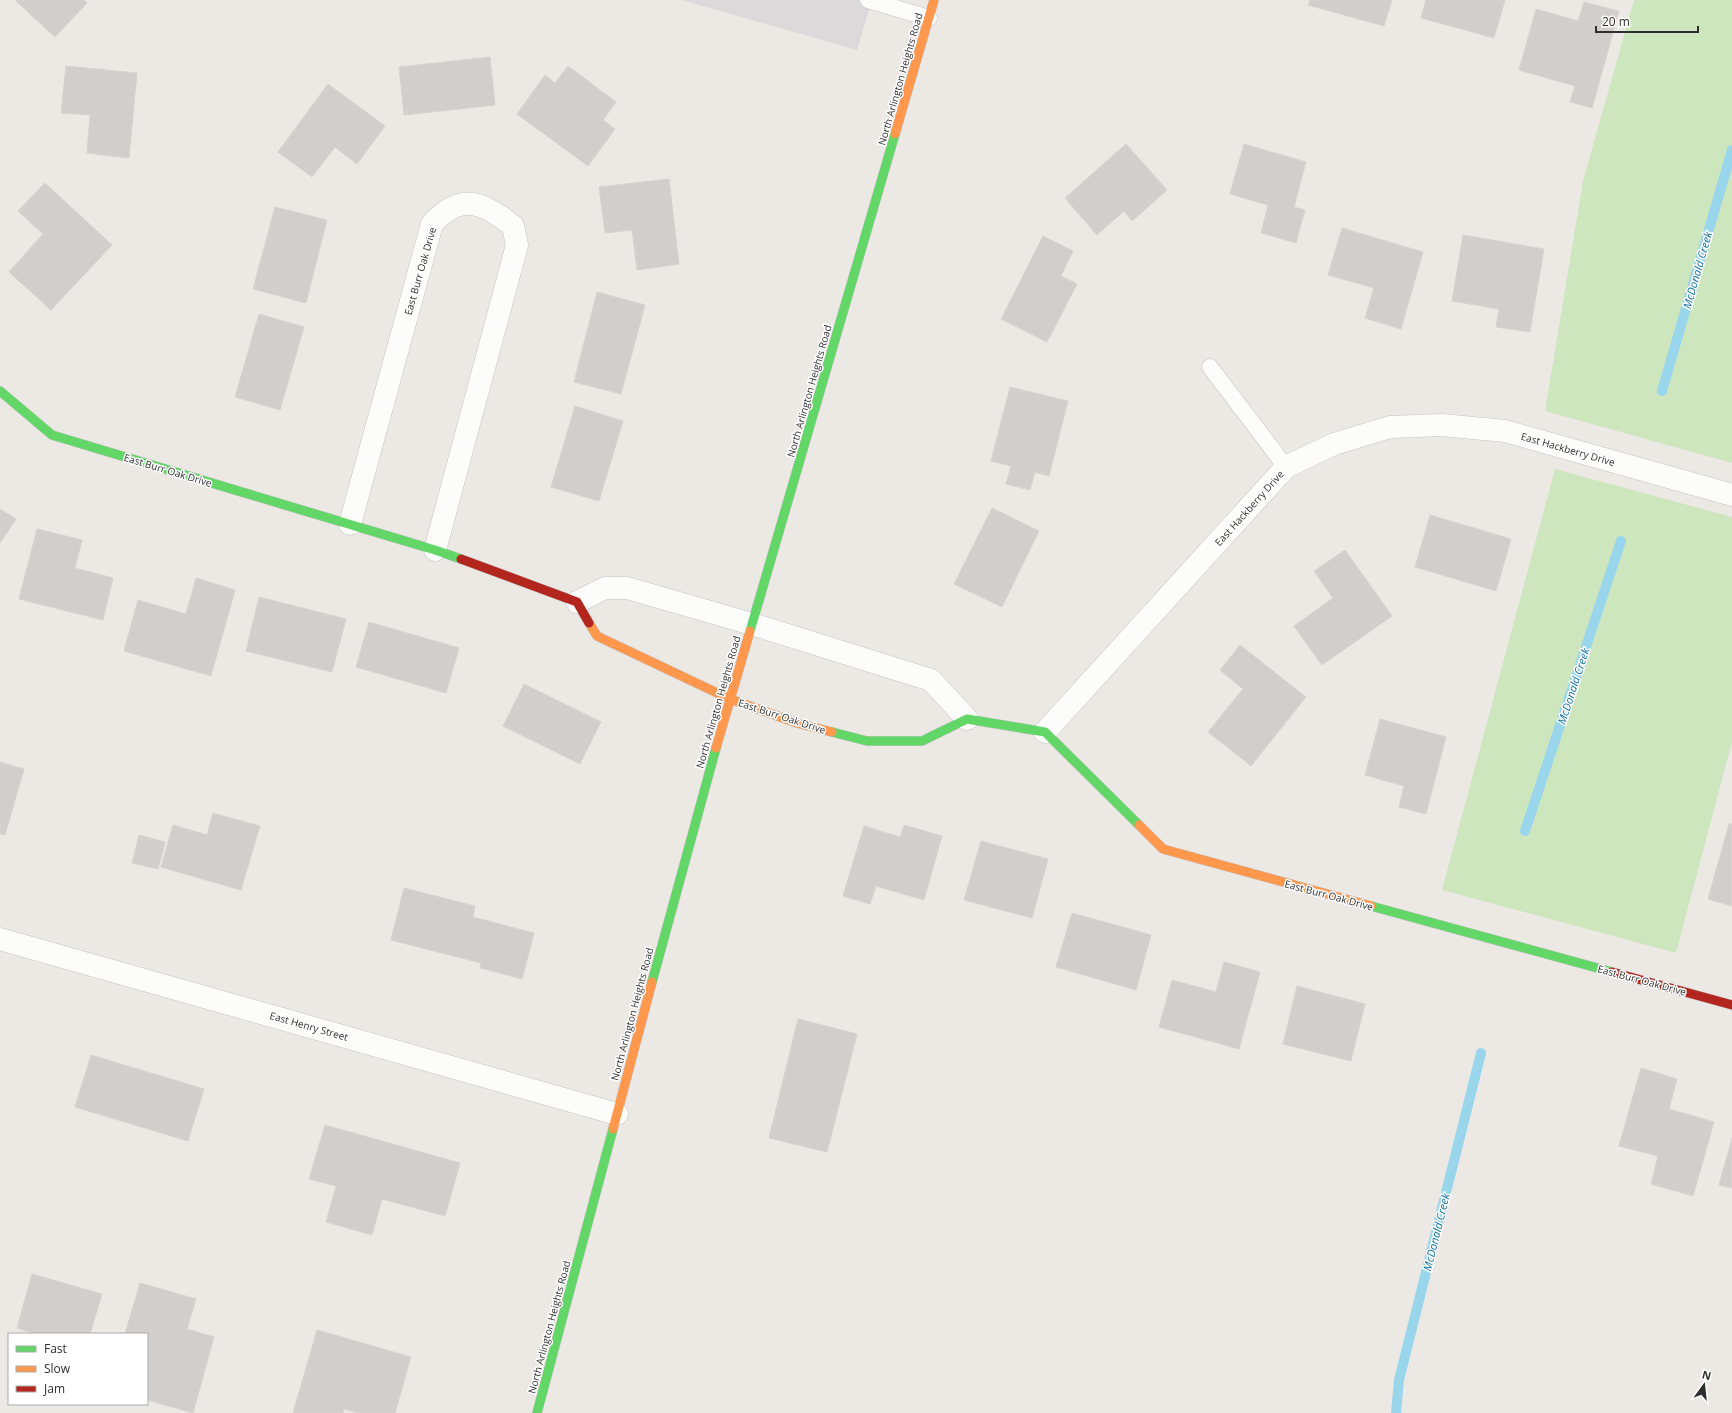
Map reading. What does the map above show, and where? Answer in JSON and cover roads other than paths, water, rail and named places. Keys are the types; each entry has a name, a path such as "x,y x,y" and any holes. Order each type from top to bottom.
{"street":[{"name":"North Arlington Heights Road","path":"537,1413 730,699 934,0"},
{"name":"East Burr Oak Drive","path":"350,524 432,224 443,211 458,204 475,204 490,209 513,226 517,245 435,550"},
{"name":"East Burr Oak Drive","path":"0,391 52,435 435,550 577,602 597,636 730,699 797,723 867,742 922,741 967,718"},
{"name":"East Hackberry Drive","path":"1045,732 1286,467 1334,444 1390,427 1442,425 1505,431 1732,495"},
{"path":"577,602 606,588 627,588 752,624 931,680 967,718 1045,732"},
{"name":"East Burr Oak Drive","path":"1045,732 1163,849 1732,1005"},
{"name":"East Henry Street","path":"0,939 617,1114"}],"lane":[{"path":"868,0 929,18"},
{"path":"1210,367 1286,467"}],"waterway":[{"name":"McDonald Creek","path":"1662,391 1732,150"},
{"name":"McDonald Creek","path":"1525,831 1621,541"},
{"name":"McDonald Creek","path":"1396,1413 1399,1380 1481,1053"}]}
